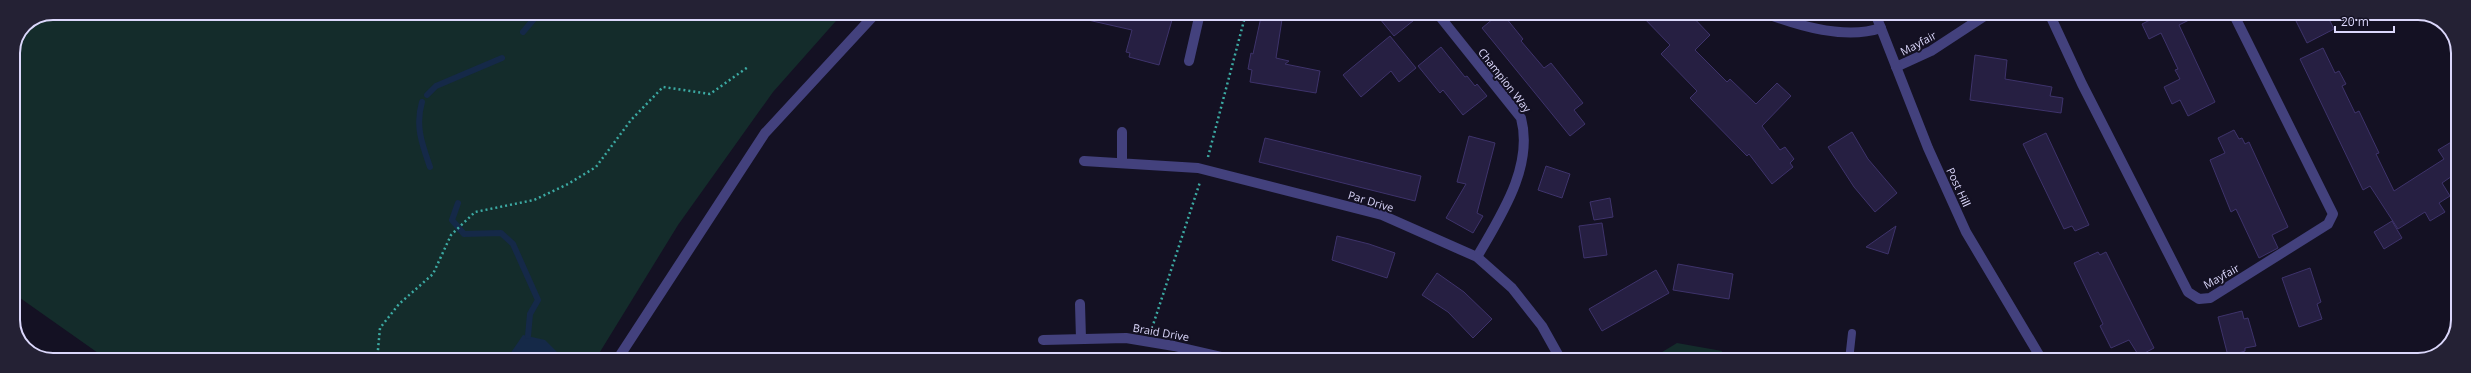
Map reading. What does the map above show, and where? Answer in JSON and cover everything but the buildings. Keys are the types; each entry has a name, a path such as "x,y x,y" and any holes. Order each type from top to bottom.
{"street":[{"path":"622,353 765,133 870,20"},
{"path":"1189,62 1198,20"},
{"name":"Champion Way","path":"1443,20 1521,118 1525,132 1514,191 1477,257"},
{"path":"1790,20 1814,27 1850,33 1869,32 1881,28"},
{"name":"Post Hill","path":"1878,20 1928,148 1966,232 2038,353"},
{"name":"Mayfair","path":"1896,67 1931,51 1978,20"},
{"name":"Mayfair","path":"2052,20 2082,84 2188,292 2199,299 2210,298 2308,237 2328,224 2333,214 2236,20"},
{"path":"1122,132 1122,162"},
{"name":"Par Drive","path":"1084,161 1122,162 1204,170 1382,215 1477,257 1512,288 1542,326 1557,353"},
{"path":"1080,304 1082,339"},
{"name":"Braid Drive","path":"1043,340 1126,338 1203,353"}],"lane":[{"path":"1850,353 1852,333"}],"path":[{"path":"1147,341 1204,170 1244,20"},
{"path":"378,353 380,328 399,304 434,274 451,235 475,212 534,200 568,184 596,167 631,120 663,87 710,94 748,66"}],"green space":[{"path":"53,20 837,20 773,92 678,225 599,353 98,353 20,298 20,53 26,35 35,26 41,23"},
{"path":"1677,343 1722,351 1722,353 1661,353"}],"water":[{"path":"523,335 545,340 558,353 511,353"}],"waterway":[{"path":"523,32 533,20"},
{"path":"427,95 436,86 502,58"},
{"path":"422,102 419,127 422,143 430,167"},
{"path":"458,203 452,220 464,234 501,233 513,244 538,300 530,314 528,336"}]}
